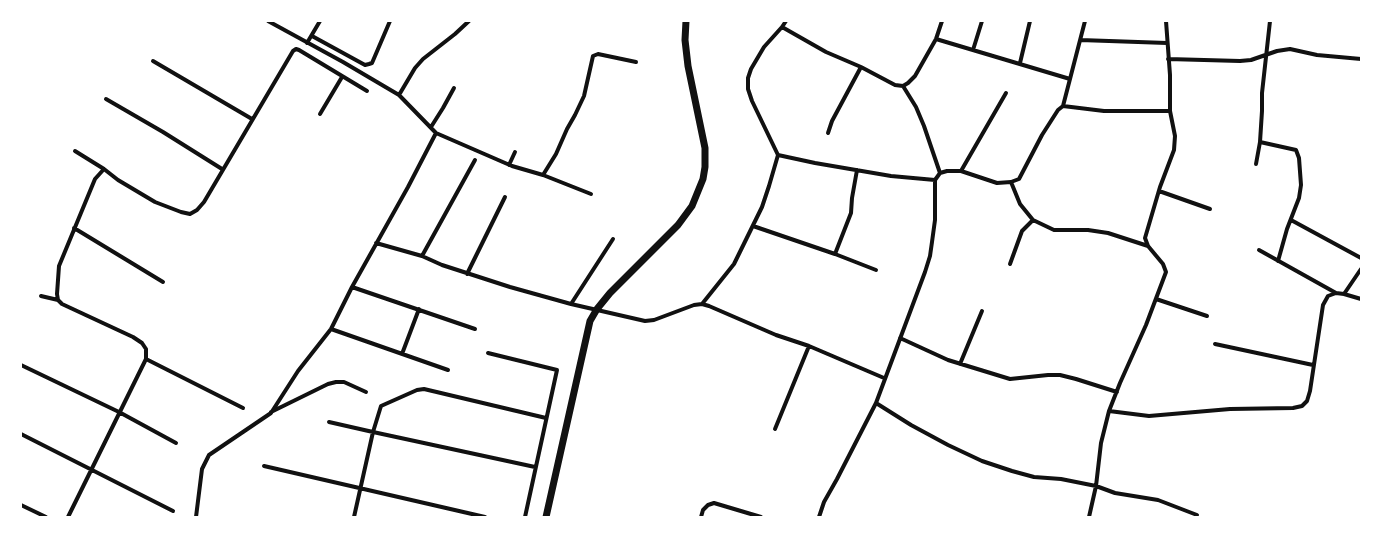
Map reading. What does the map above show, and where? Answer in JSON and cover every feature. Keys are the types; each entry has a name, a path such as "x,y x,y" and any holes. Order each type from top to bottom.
{"street":[{"path":"268,21 399,95 436,132 509,164 543,175 591,194"},
{"path":"307,43 320,21"},
{"path":"312,36 365,64 369,64 372,63 390,21"},
{"path":"399,95 423,59 469,21"},
{"path":"546,517 590,321 597,309 610,293 678,225 692,206 703,179 705,148 687,60 685,40 686,21"},
{"path":"702,304 734,264 762,207 778,155 752,101 748,89 748,78 751,69 764,47 786,21"},
{"path":"782,27 826,52 861,67 895,85 903,86 915,76 936,39 942,21"},
{"path":"973,50 982,21"},
{"path":"1020,63 1030,21"},
{"path":"819,517 824,502 876,403 930,256 935,220 935,180 940,173 947,171 961,171 996,183 1011,182 1019,179 1042,135 1058,110 1063,106 1085,21"},
{"path":"1089,517 1096,486 1101,443 1109,411 1146,325 1166,272 1163,264 1148,246 1145,238 1174,150 1175,136 1170,111 1170,75 1166,21"},
{"path":"1256,164 1260,142 1262,93 1270,21"},
{"path":"936,39 1070,79"},
{"path":"1080,40 1167,43"},
{"path":"75,151 104,169 118,180 156,202 190,214 197,210 204,202 222,169 293,51 296,49 299,50 367,91"},
{"path":"1168,59 1240,62 1290,49 1317,55 1361,59"},
{"path":"543,175 556,154 584,96 593,56 603,54 636,62"},
{"path":"153,61 252,119"},
{"path":"828,132 832,121 861,67"},
{"path":"320,114 342,77"},
{"path":"903,86 916,107 930,141 940,173"},
{"path":"430,127 454,88"},
{"path":"961,171 1006,93"},
{"path":"106,99 222,169"},
{"path":"1063,106 1104,111 1170,111"},
{"path":"271,413 298,371 331,329 352,287 408,187 436,132"},
{"path":"1260,142 1290,148 1296,150 1297,152 1300,176 1300,193 1278,261"},
{"path":"509,164 515,152"},
{"path":"778,155 815,164 891,176 935,180"},
{"path":"422,256 475,160"},
{"path":"58,300 59,266 95,179 104,169"},
{"path":"835,254 851,213 857,170"},
{"path":"1011,182 1020,204 1033,220 1054,230 1088,230 1108,233 1148,246"},
{"path":"1159,192 1210,209"},
{"path":"467,274 505,197"},
{"path":"1010,264 1022,231 1033,220"},
{"path":"1291,220 1361,258"},
{"path":"753,226 835,254 876,270"},
{"path":"74,228 163,282"},
{"path":"571,304 613,239"},
{"path":"376,243 422,256 467,274 571,304 646,321 654,320 694,305 702,304 776,335 809,346 884,378"},
{"path":"1259,250 1336,293 1361,299"},
{"path":"1344,294 1361,269"},
{"path":"352,287 475,329"},
{"path":"1109,411 1149,416 1230,409 1294,408 1302,406 1307,402 1310,391 1323,305 1328,296 1336,293"},
{"path":"41,296 58,300 62,304 133,337 142,342 146,349 146,359 68,517"},
{"path":"1156,299 1207,316"},
{"path":"402,354 419,309"},
{"path":"960,364 982,311"},
{"path":"331,329 448,370"},
{"path":"900,338 948,360 1010,379 1060,375 1117,392"},
{"path":"1215,344 1313,365"},
{"path":"775,429 809,346"},
{"path":"488,353 557,370 525,517"},
{"path":"146,359 243,408"},
{"path":"21,366 119,412 176,443"},
{"path":"196,517 202,469 209,455 271,413 328,384 344,382 366,392"},
{"path":"354,517 373,432 381,406 418,390 424,389 546,418"},
{"path":"876,403 911,425 982,461 1012,471 1034,476 1062,479 1096,486 1115,493 1158,500 1197,515"},
{"path":"329,422 535,467"},
{"path":"21,434 173,511"},
{"path":"264,466 485,517"},
{"path":"701,517 703,510 708,504 714,504 760,517"},
{"path":"21,505 46,517"}]}
